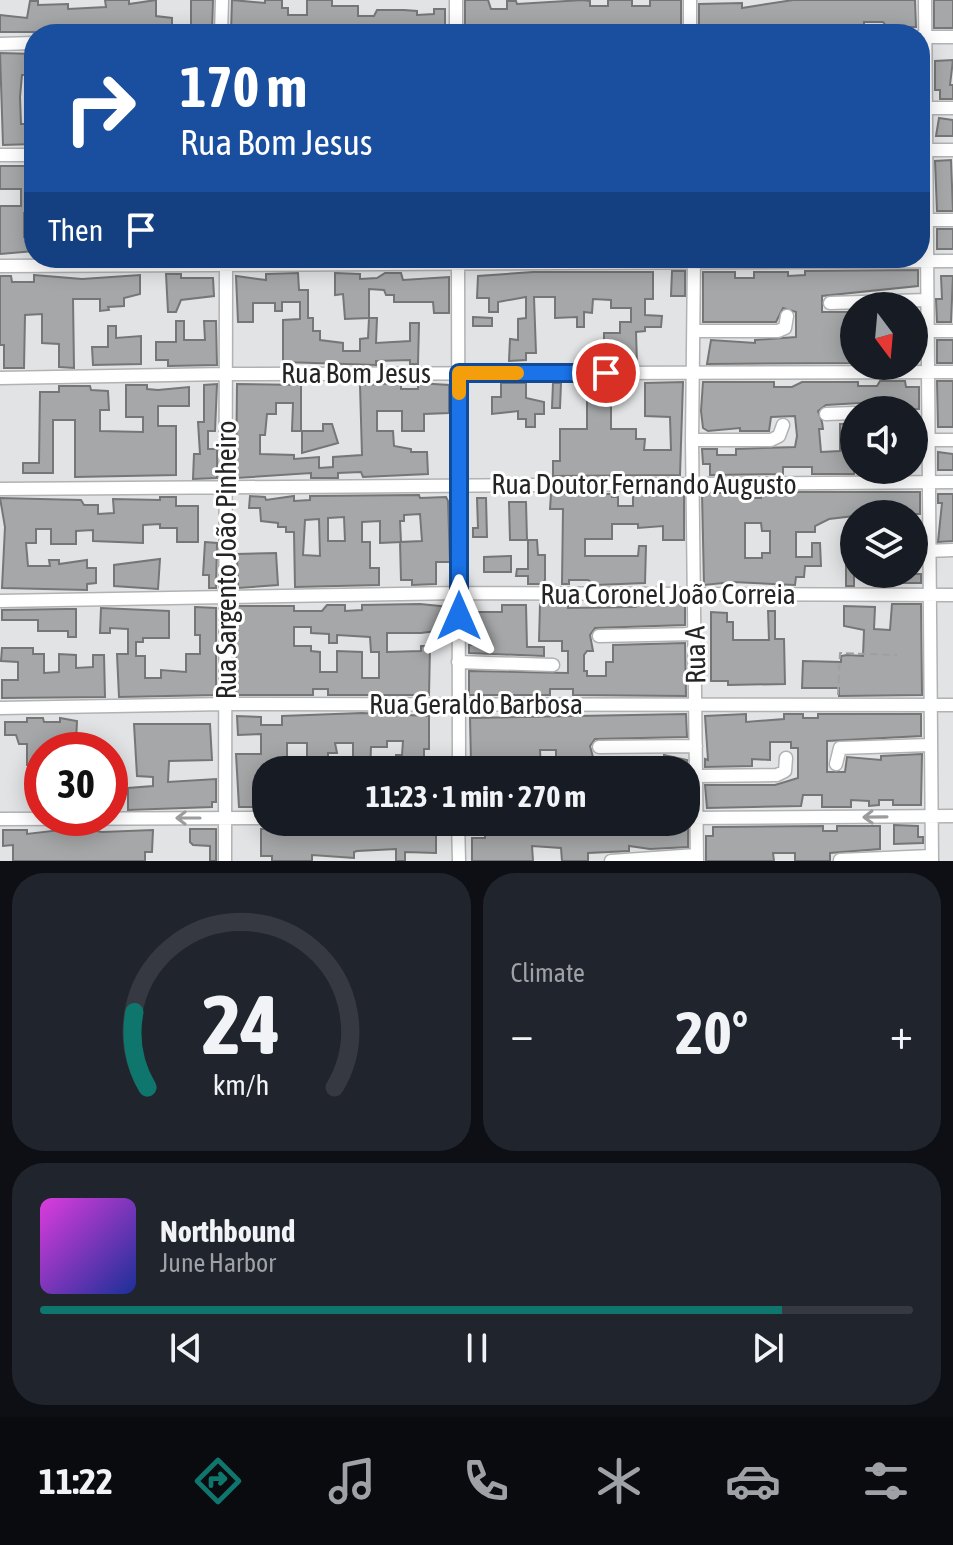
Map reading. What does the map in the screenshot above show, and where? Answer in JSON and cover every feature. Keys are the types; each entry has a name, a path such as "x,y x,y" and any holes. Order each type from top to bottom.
{"street":[{"path":"221,24 222,0"},
{"path":"456,0 456,24"},
{"path":"690,0 690,24"},
{"path":"923,24 925,0"},
{"path":"930,37 953,37"},
{"path":"0,44 24,43"},
{"path":"930,108 953,108"},
{"path":"930,148 953,150"},
{"path":"0,155 24,155"},
{"path":"930,220 953,220"},
{"path":"930,261 953,261"},
{"path":"0,266 24,265"},
{"name":"Rua Sargento João Pinheiro","path":"225,861 228,597 226,268"},
{"path":"458,268 459,756"},
{"name":"Rua A","path":"694,268 692,440 695,483 696,756"},
{"path":"927,292 929,268"},
{"path":"830,303 840,303"},
{"path":"694,331 778,331 785,328 787,316"},
{"path":"928,331 953,331"},
{"name":"Rua Bom Jesus","path":"0,378 226,374 840,372"},
{"name":"Rua Bom Jesus","path":"928,372 953,372"},
{"path":"927,380 928,516"},
{"path":"826,414 840,414"},
{"path":"692,440 771,440 779,436 783,425"},
{"path":"928,440 953,440"},
{"name":"Rua Doutor Fernando Augusto","path":"0,489 953,482"},
{"path":"928,551 953,550"},
{"path":"840,860 932,858 929,705 932,595 928,560"},
{"name":"Rua Coronel João Correia","path":"0,601 459,593 953,595"},
{"path":"599,636 695,634"},
{"path":"458,662 553,665"},
{"name":"Rua Geraldo Barbosa","path":"0,708 226,704 953,705"},
{"path":"836,764 840,748 929,745"},
{"path":"599,747 696,746"},
{"path":"700,776 777,775 785,771 786,758"},
{"path":"700,818 953,816"},
{"path":"0,819 252,818"},
{"path":"458,836 459,861"},
{"name":"Rua A","path":"693,836 696,858"},
{"path":"611,861 696,858"}],"path":[{"path":"837,704 840,653 897,655"}],"building":[{"path":"105,0 129,0 129,4 156,0 156,16 172,18 172,24 24,24 24,32 0,32 0,15 27,18 30,1 38,1 38,5 68,4 68,9 106,7"},
{"path":"191,0 213,0 212,24 191,24"},
{"path":"232,0 265,3 265,0 282,0 282,8 288,8 288,15 307,15 307,0 332,0 332,6 358,6 358,16 374,16 377,10 417,11 417,15 434,14 434,9 445,9 445,24 231,24"},
{"path":"465,0 488,0 491,9 507,9 507,1 516,1 517,4 583,0 590,1 590,6 608,6 608,0 632,0 632,6 650,6 650,0 681,0 681,24 465,24"},
{"path":"793,0 915,0 916,24 699,24 699,4 742,3 742,8"},
{"path":"934,0 953,0 953,28 934,28"},
{"path":"0,53 24,54 20,97 24,144 3,145"},
{"path":"953,60 950,85 953,85 953,99 940,99 940,90 935,90 935,61"},
{"path":"939,118 953,120 953,136 936,136"},
{"path":"951,160 953,211 937,211 935,161"},
{"path":"0,166 24,166 24,252 0,254 0,206 21,206 21,189 0,189"},
{"path":"937,229 953,229 953,249 937,249"},
{"path":"918,270 918,286 822,296 822,312 840,312 840,363 707,364 711,340 755,343 755,340 796,337 796,312 783,308 776,322 703,322 703,272 735,272 735,278 754,278 754,272 788,272 788,276 805,275 805,271"},
{"path":"672,271 685,271 685,296 671,296"},
{"path":"533,272 653,272 653,299 645,299 645,315 662,316 661,327 645,327 645,331 636,332 637,364 628,364 628,360 611,360 612,352 604,352 604,333 620,333 620,322 631,322 631,308 611,308 611,300 593,299 592,313 584,312 584,327 577,327 577,317 555,318 555,297 534,297 536,353 526,353 526,360 509,361 510,339 518,340 518,319 526,318 526,297 498,302 498,312 489,312 489,298 477,298 478,276"},
{"path":"298,273 299,290 308,290 308,318 313,318 313,331 320,331 320,340 343,343 343,351 360,351 360,339 368,338 369,318 377,318 376,343 410,341 410,323 419,323 418,364 410,364 410,360 376,361 376,365 283,362 283,320 300,319 300,302 282,302 282,311 275,311 275,303 253,303 253,322 238,322 236,276 266,280 266,274"},
{"path":"335,273 360,274 360,279 377,278 385,273 401,273 403,280 449,277 449,313 434,313 433,302 394,302 394,295 386,295 384,290 369,289 369,318 345,319 343,294 335,295"},
{"path":"166,274 181,274 181,278 213,278 214,296 181,300 176,312 168,312"},
{"path":"34,275 82,279 140,275 140,294 124,298 124,306 100,311 100,299 73,299 74,368 59,367 59,344 42,343 42,314 25,315 24,368 4,368 4,345 0,345 0,276 11,276 12,282 34,282"},
{"path":"941,276 953,276 951,322 937,322 936,299 942,299"},
{"path":"473,317 492,318 492,326 473,326"},
{"path":"176,321 184,321 184,340 205,340 204,321 216,321 217,365 168,366 168,360 156,360 156,342 176,342"},
{"path":"108,326 116,326 116,338 141,336 141,364 93,365 92,347 108,347"},
{"path":"937,340 953,340 953,363 937,363"},
{"path":"880,381 905,381 906,387 919,387 919,396 840,396 840,404 826,405 818,411 823,429 819,429 821,452 840,451 840,474 812,474 812,467 783,467 783,474 710,475 710,464 703,464 702,449 717,449 717,455 736,455 736,449 795,447 797,436 795,416 771,417 769,431 740,431 740,428 708,431 703,428 701,411 703,382 774,382 774,387 792,387 802,382 858,382 858,386 877,386"},
{"path":"937,381 953,381 953,427 938,427"},
{"path":"587,382 594,382 594,388 611,391 611,429 636,429 636,439 645,439 644,450 671,450 670,417 645,416 645,383 683,382 680,475 553,476 553,461 560,461 560,429 587,429"},
{"path":"401,383 401,389 418,389 418,383 449,385 449,413 424,414 424,431 402,431 402,411 377,411 377,431 393,431 394,446 411,449 411,452 427,452 428,474 363,477 361,472 338,473 338,478 311,478 311,473 236,478 237,384 301,385 301,431 292,431 293,403 276,403 276,414 267,414 265,435 260,435 260,454 294,455 294,459 319,457 319,468 333,467 333,457 362,455 360,385"},
{"path":"501,383 526,383 526,398 544,402 544,414 535,414 535,427 526,427 526,419 518,419 518,411 492,414 492,397 501,397"},
{"path":"553,383 561,383 560,408 552,408"},
{"path":"217,384 215,431 208,431 208,449 217,449 217,478 193,479 194,454 200,454 198,422 204,422 204,385"},
{"path":"126,385 147,385 147,389 158,390 189,387 189,406 158,406 158,426 176,426 176,475 75,477 75,420 53,420 53,473 23,473 23,463 39,463 40,392 59,392 59,386 90,386 91,390 108,391 109,410 100,410 100,431 143,432 143,417 126,417"},
{"path":"323,424 332,424 338,443 302,453 302,431 323,431"},
{"path":"938,452 953,454 953,470 938,470"},
{"path":"761,492 920,492 920,500 840,500 840,518 815,526 815,532 796,532 796,557 812,557 812,543 820,543 821,566 805,566 804,577 796,577 795,585 733,582 704,585 702,493 745,493 745,498 761,498","holes":["745,523 761,523 762,531 770,531 770,553 762,553 762,558 745,558"]},
{"path":"633,493 684,493 684,540 663,540 663,526 638,528 638,524 612,524 612,539 585,539 585,556 638,556 639,546 646,546 645,583 596,585 588,580 569,580 569,584 562,584 563,509 550,509 551,494 612,494 612,497 618,497 618,506 633,506"},
{"path":"938,494 953,494 953,541 938,542 942,503 938,503"},
{"path":"250,496 265,497 266,500 294,496 294,501 310,500 310,496 446,497 450,562 436,562 436,584 412,585 412,580 401,580 400,542 380,543 380,521 362,522 362,542 370,542 370,568 379,568 379,585 295,587 294,532 286,532 286,527 278,527 278,523 261,521 260,508 249,508","holes":["420,514 422,541 401,542 400,521 404,521 404,515","344,517 345,541 328,541 328,518","319,519 320,556 303,555 305,520"]},
{"path":"160,497 176,497 176,506 198,506 198,542 177,542 177,528 160,528 160,524 143,525 143,543 93,541 93,530 76,531 76,544 51,544 51,529 36,529 36,543 26,543 28,566 50,566 49,560 59,560 59,564 87,560 87,568 96,568 96,583 87,584 87,590 2,588 5,527 0,498 81,500 84,505 98,505 98,514 114,513 113,499 160,500"},
{"path":"477,498 486,498 487,537 473,537 473,528 478,528"},
{"path":"509,502 526,502 527,540 510,540"},
{"path":"528,540 537,540 538,555 545,555 545,580 542,584 528,584 528,576 516,576 517,569 528,569"},
{"path":"205,542 217,543 216,588 209,588 209,575 203,575"},
{"path":"276,553 278,585 238,588 237,554"},
{"path":"511,556 511,572 484,572 484,557"},
{"path":"160,559 158,589 114,586 114,565"},
{"path":"636,603 685,603 685,625 595,628 590,635 593,651 587,651 584,655 584,671 587,671 587,676 606,676 606,662 613,662 613,645 685,643 686,696 573,695 573,689 550,689 550,695 469,695 469,671 568,673 568,651 562,651 562,641 539,641 540,604 568,605 568,608 636,607"},
{"path":"892,604 921,604 922,695 839,696 839,688 802,688 803,661 841,662 841,656 863,656 864,630 844,626 844,606 875,607 874,629 890,630"},
{"path":"327,605 345,605 345,611 362,610 362,605 450,607 450,627 436,626 436,631 421,633 387,633 387,652 421,651 421,646 430,646 429,695 328,695 328,689 313,689 313,695 236,695 236,606 294,606 294,611 322,611","holes":["294,627 311,627 311,633 329,634 329,643 337,643 337,635 370,637 371,652 379,652 379,678 362,678 362,652 337,651 337,672 320,672 320,652 311,651 311,646 294,646"]},
{"path":"502,605 526,605 527,647 544,647 544,656 469,653 469,645 473,645 472,612 502,612"},
{"path":"195,607 216,608 216,695 119,697 117,654 128,654 128,629 110,628 110,633 100,633 101,608 169,611 169,638 143,638 143,642 136,642 136,656 145,656 145,678 161,678 161,670 186,672 186,654 200,654 200,635 195,635"},
{"path":"76,609 76,637 68,637 68,631 38,631 38,620 2,620 2,610"},
{"path":"768,611 775,611 775,639 784,639 785,684 728,685 728,681 711,681 711,612 727,613 727,622 733,622 733,640 769,640"},
{"path":"2,648 33,648 33,654 44,654 44,673 59,672 59,654 76,655 76,668 93,667 93,655 104,655 105,697 2,698 2,680 18,680 18,662 1,661"},
{"path":"362,713 429,716 429,749 424,749 424,756 396,756 402,755 403,741 387,741 387,747 371,747 371,756 353,756 353,743 335,743 337,753 307,756 307,743 287,743 287,756 252,756 252,807 239,807 236,754 261,754 261,734 238,735 237,716 261,717 261,725 282,725 282,716"},
{"path":"686,714 687,737 595,739 590,746 593,756 556,756 556,750 540,750 540,756 471,756 470,718"},
{"path":"746,714 746,722 784,719 784,714 818,718 818,714 921,714 921,736 827,741 827,772 845,772 847,757 881,760 881,756 922,754 921,805 893,805 893,800 879,800 879,805 869,806 869,801 851,800 851,807 822,807 822,795 803,795 801,806 707,808 705,785 775,785 798,778 798,748 791,748 791,742 770,742 770,760 752,759 752,766 705,767 705,759 708,760 705,716"},
{"path":"27,718 43,718 44,722 60,722 60,718 77,721 76,732 24,732 24,744 19,744 16,735 5,735 5,722 27,722"},
{"path":"134,724 210,724 212,760 169,761 168,782 216,779 216,802 212,802 212,807 128,810 128,788 153,786 153,777 137,776"},
{"path":"894,825 918,826 918,837 923,837 923,843 894,844"},
{"path":"823,826 823,831 837,831 837,826 880,826 880,849 830,853 830,861 795,861 795,853 773,853 774,861 706,861 706,836 713,836 713,827"},
{"path":"190,829 216,829 216,861 210,861 210,846 190,842"},
{"path":"3,830 24,830 24,836 128,836 128,831 153,830 152,852 145,852 145,861 13,861 13,845 3,846"},
{"path":"261,836 436,836 436,853 405,852 405,861 396,861 396,849 357,851 354,858 312,855 312,861 272,861 272,856 261,856"},
{"path":"688,836 688,847 650,849 629,846 629,851 588,853 588,861 562,861 561,848 532,846 533,861 472,861 472,838"}],"slow traffic":[{"path":"459,393 459,373 517,373"}],"route":[{"path":"459,616 459,373 606,373"}]}
